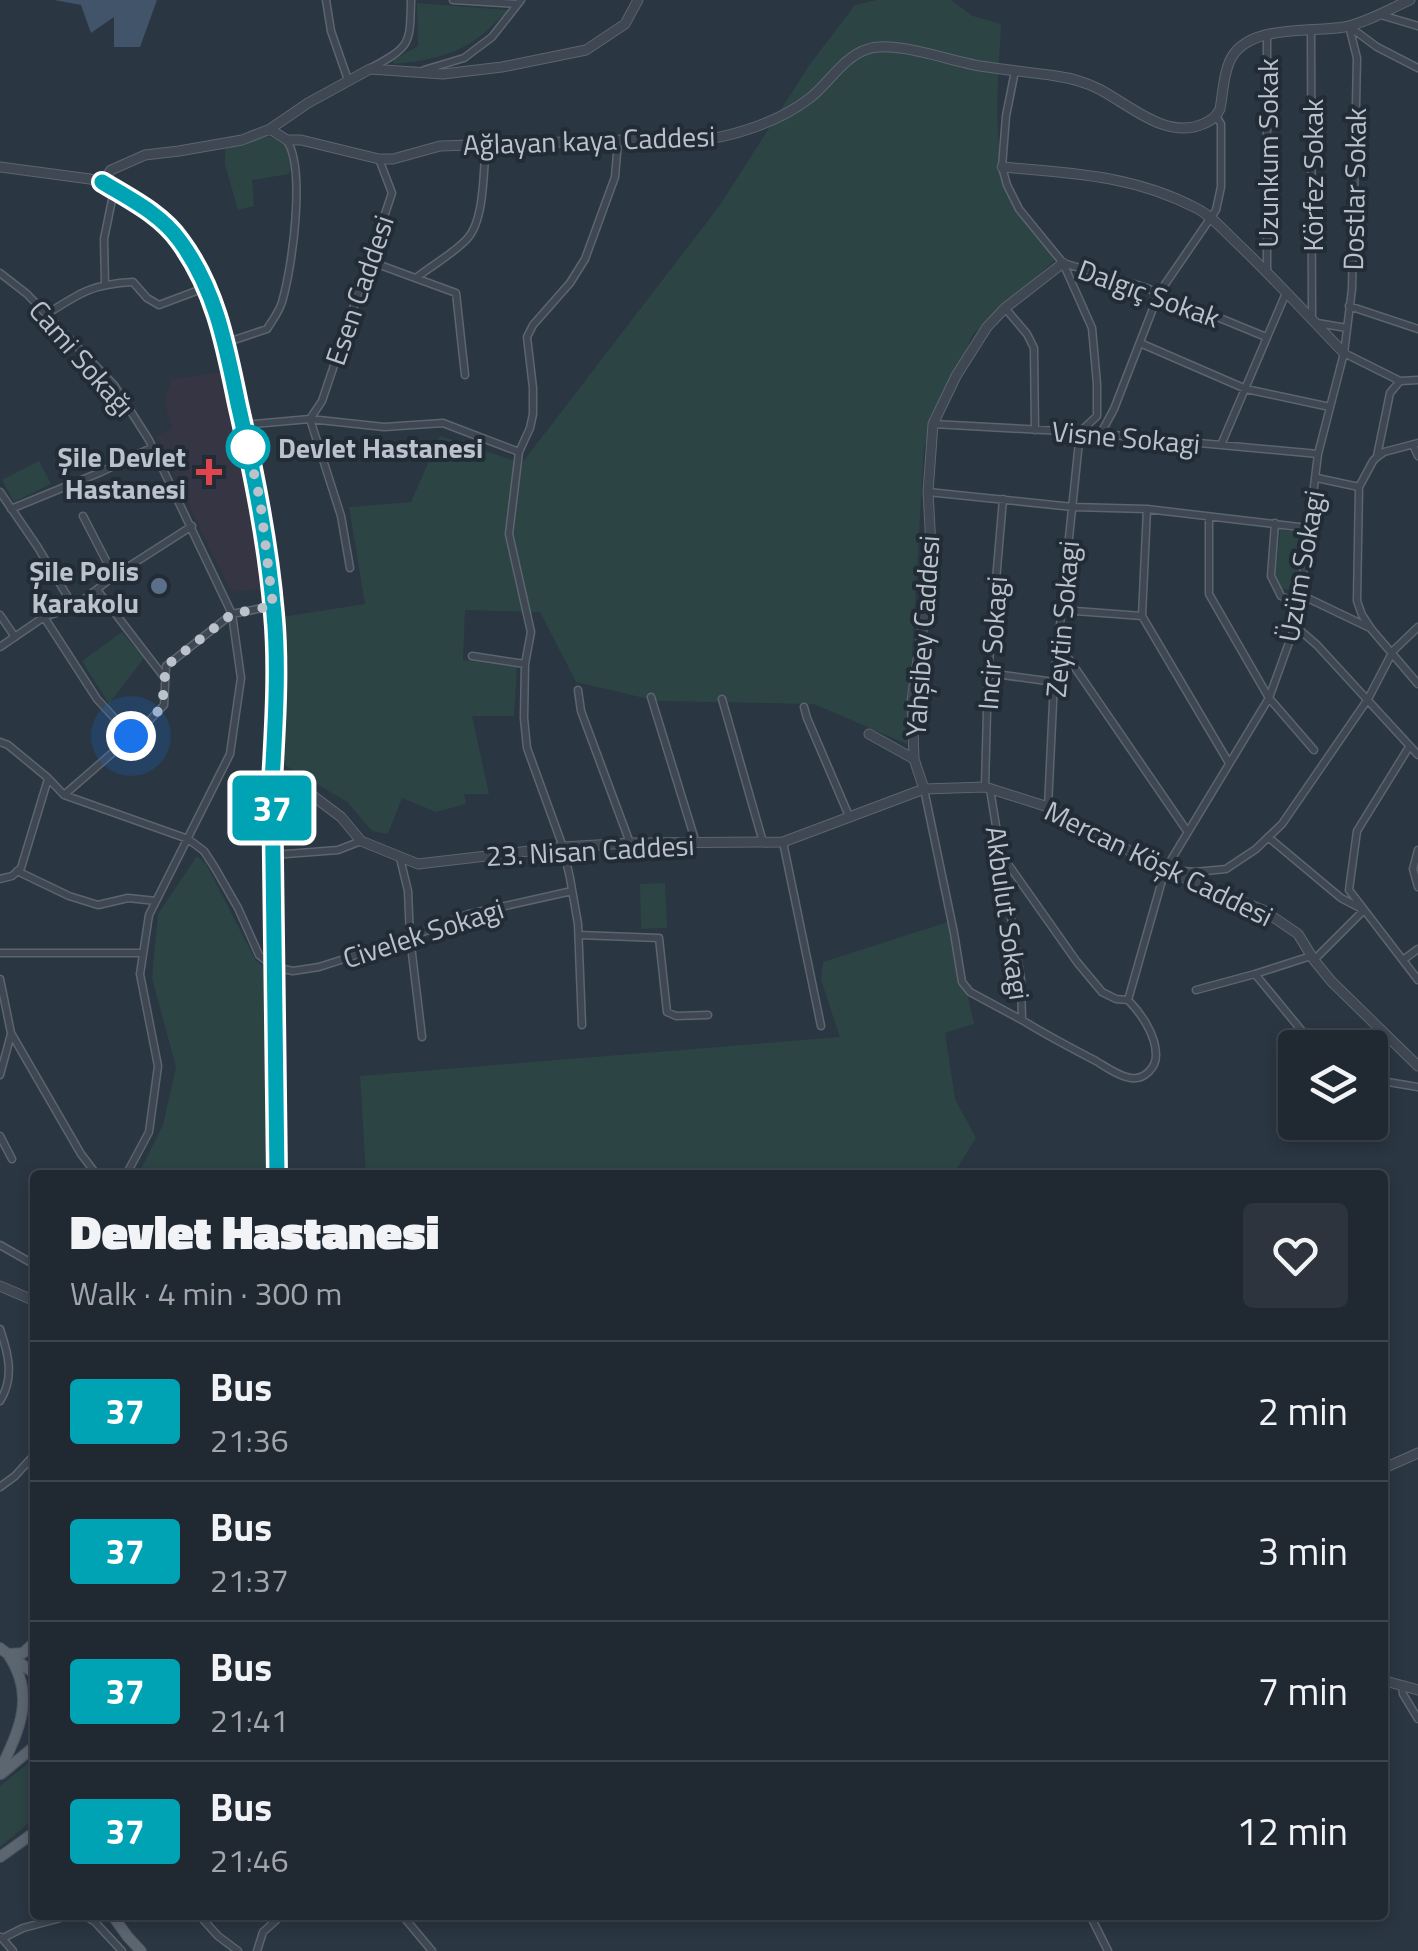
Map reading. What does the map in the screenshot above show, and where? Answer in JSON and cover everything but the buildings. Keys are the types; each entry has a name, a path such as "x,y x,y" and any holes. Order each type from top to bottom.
{"main road":[{"path":"4,1651 23,1653 30,1647"},
{"path":"4,1651 30,1670"},
{"path":"0,1772 15,1740 22,1712 23,1682 4,1651"},
{"path":"0,1772 30,1750"},
{"path":"0,1857 30,1836"},
{"path":"116,1920 142,1951"}],"street":[{"path":"326,0 331,30 348,80"},
{"path":"102,182 111,170 145,154 242,140 270,129 398,54 410,38 411,0"},
{"path":"456,0 520,2"},
{"path":"370,68 443,74 586,50 625,24 638,0"},
{"path":"1101,434 1160,293 1212,219 1218,203 1221,124 1216,116 1232,56 1250,40 1268,34 1349,26 1410,0"},
{"path":"419,71 464,58 492,37 520,2"},
{"path":"1377,14 1418,26"},
{"path":"1349,26 1377,47 1418,68"},
{"name":"Dostlar Sokak","path":"1344,353 1350,306 1357,58 1349,26"},
{"name":"Körfez Sokak","path":"1311,30 1314,322"},
{"name":"Uzunkum Sokak","path":"1267,272 1268,34"},
{"name":"Ağlayan kaya Caddesi","path":"270,129 287,140 379,159 440,146 720,137 752,128 797,106 850,58 869,48 887,46 979,66 1080,81 1168,126 1198,126 1216,116"},
{"name":"Dalgıç Sokak","path":"1015,70 1002,166 1019,209 1062,262 1160,293 1266,337"},
{"path":"225,343 267,330 281,305 292,248 297,167 287,140"},
{"path":"582,1024 572,891 562,847 527,748 524,718 531,632 508,534 520,452 530,428 534,401 527,337 586,259 615,177 618,141"},
{"path":"414,278 466,240 474,229 486,146"},
{"name":"Esen Caddesi","path":"310,419 322,401 392,193 379,159"},
{"path":"1002,166 1097,175 1129,182 1195,207 1267,272 1344,353 1400,381 1418,380"},
{"path":"0,167 102,182 164,222 202,275 220,321 260,500 273,606 277,1170"},
{"path":"105,284 104,239 114,190"},
{"path":"369,261 456,293 465,375"},
{"name":"Yahşibey Caddesi","path":"914,759 912,700 932,564 928,492 933,424 986,327 1062,262"},
{"name":"Zeytin Sokagi","path":"1048,807 1054,682 1080,432 1097,416 1092,328 1062,262"},
{"name":"Cami Sokağı","path":"0,273 27,294 114,386 153,448 232,614 241,678 230,754 148,916 140,974 158,1066 149,1132 129,1170"},
{"path":"47,314 105,284 133,282 146,298 160,305 208,288"},
{"path":"1221,445 1287,292"},
{"path":"1350,306 1418,329"},
{"path":"1005,308 1028,334 1034,348 1035,430"},
{"path":"1314,322 1347,328"},
{"path":"1140,344 1246,389 1330,407"},
{"name":"Üzüm Sokagi","path":"1128,1000 1165,870 1269,698 1295,626 1318,454 1344,353"},
{"path":"1377,458 1390,392 1400,381"},
{"path":"243,424 310,419 384,427 442,424 520,452"},
{"path":"310,419 341,516 350,568"},
{"name":"Visne Sokagi","path":"933,424 1080,432 1318,454"},
{"path":"1418,456 1416,444 1384,452 1373,460 1359,487 1357,600 1372,630 1418,684"},
{"path":"11,508 153,448"},
{"path":"1317,478 1359,487"},
{"path":"0,492 74,607"},
{"path":"928,492 1147,509 1308,528"},
{"name":"Incir Sokagi","path":"988,788 988,672 1003,500"},
{"path":"1147,509 1142,616 1229,763"},
{"path":"83,516 114,576"},
{"path":"1209,517 1209,594 1269,698 1314,750"},
{"path":"1275,523 1271,576 1281,596 1298,598 1372,630"},
{"path":"0,647 44,617 74,607 192,526"},
{"path":"98,590 165,678"},
{"path":"64,795 164,705 166,666 232,614 273,606"},
{"path":"1062,610 1142,616"},
{"path":"0,615 15,637"},
{"path":"44,617 98,699 131,736"},
{"path":"1295,626 1418,755"},
{"path":"1165,870 1226,870 1282,824 1368,699 1393,651 1418,627"},
{"path":"1058,643 1187,831"},
{"path":"472,656 526,664"},
{"path":"988,672 1054,682"},
{"path":"578,690 581,712 630,844"},
{"path":"651,697 696,844"},
{"path":"722,699 763,842"},
{"path":"804,706 849,816"},
{"path":"869,734 914,759 924,789 962,982 970,992 1022,1020"},
{"path":"0,742 64,795 188,839 204,851 238,908 259,955 274,967"},
{"path":"1409,747 1356,832 1349,890 1418,980"},
{"path":"0,879 21,868 48,778"},
{"name":"23. Nisan Caddesi","path":"272,782 313,796 341,817 361,841 418,864 562,847 784,842 924,789"},
{"name":"Mercan Köşk Caddesi","path":"924,789 988,788 1048,807 1165,870 1263,910 1298,934 1331,981 1418,1066"},
{"name":"Akbulut Sokagi","path":"988,788 1003,857 1021,980 1022,1020 1132,1079 1152,1069 1156,1057 1152,1038 1138,1010 1128,1000"},
{"path":"1268,837 1341,898 1364,910"},
{"path":"273,855 338,850 361,841"},
{"path":"784,842 821,1026"},
{"path":"1418,850 1412,869 1418,887"},
{"path":"400,856 408,891 422,1037"},
{"path":"1003,857 1102,992 1128,1000"},
{"path":"17,871 98,905 128,898 156,900"},
{"name":"Civelek Sokagi","path":"274,967 293,971 320,967 469,914 572,891"},
{"path":"1196,990 1313,958 1364,910"},
{"path":"578,935 659,938 667,1012 676,1016 708,1015"},
{"path":"1402,960 1418,950"},
{"path":"0,953 143,953"},
{"path":"1255,974 1301,1030"},
{"path":"0,980 4,1016 11,1033 93,1170"},
{"path":"0,1075 11,1033"},
{"path":"1388,1081 1418,1087"},
{"path":"0,1136 12,1159"},
{"path":"0,1245 30,1262"},
{"path":"0,1286 30,1299"},
{"path":"0,1329 10,1362 0,1400"},
{"path":"1388,1466 1418,1453"},
{"path":"0,1487 30,1460"},
{"path":"1388,1680 1418,1690"},
{"path":"1402,1686 1402,1694 1418,1719"},
{"path":"13,1951 1,1937 53,1920"},
{"path":"91,1920 122,1951"},
{"path":"204,1920 238,1951"},
{"path":"257,1951 263,1932 276,1920"},
{"path":"406,1920 432,1951"},
{"path":"1092,1920 1108,1951"}],"shaded area":[{"path":"54,0 157,0 140,47 114,47 114,17 91,33 81,5"},
{"name":"Şile Devlet Hastanesi","path":"223,372 252,508 263,589 231,592 155,436 172,429 164,401 171,379"}],"green space":[{"path":"877,0 951,0 973,16 1001,24 997,111 1004,175 1020,211 1058,257 973,334 924,447 907,744 814,704 657,701 576,682 540,612 465,610 463,660 517,667 514,716 472,716 489,794 464,794 466,804 436,812 402,798 388,834 372,831 347,802 285,765 275,618 365,604 349,507 411,502 440,436 522,463 720,205 810,64 855,5"},
{"path":"417,3 508,10 470,44 430,59 394,64 393,60 418,46"},
{"path":"267,136 288,149 292,160 289,174 252,180 254,206 238,210 225,165 225,149 231,144"},
{"path":"39,461 51,484 14,502 2,480"},
{"path":"1280,530 1304,532 1297,591 1282,589 1275,581"},
{"path":"122,632 144,658 109,704 82,661"},
{"path":"197,856 206,864 256,961 272,972 275,1170 140,1170 163,1125 176,1067 152,978 158,914"},
{"path":"665,883 667,928 641,929 640,884"},
{"path":"951,921 974,1024 945,1033 955,1099 976,1138 956,1170 366,1170 360,1076 840,1037 821,980 823,962"},
{"path":"30,1762 30,1822 0,1847 0,1786"}],"bus line":[{"name":"37","path":"102,182 164,222 202,275 220,321 260,500 275,618 272,782 277,1170"}],"place":[{"name":"Devlet Hastanesi","path":"248,447"},
{"name":"Şile Devlet Hastanesi","path":"209,472"},
{"name":"Şile Polis Karakolu","path":"159,586"}],"route":[{"path":"131,736 164,705 166,666 232,614 273,606 260,500 248,447"}]}
